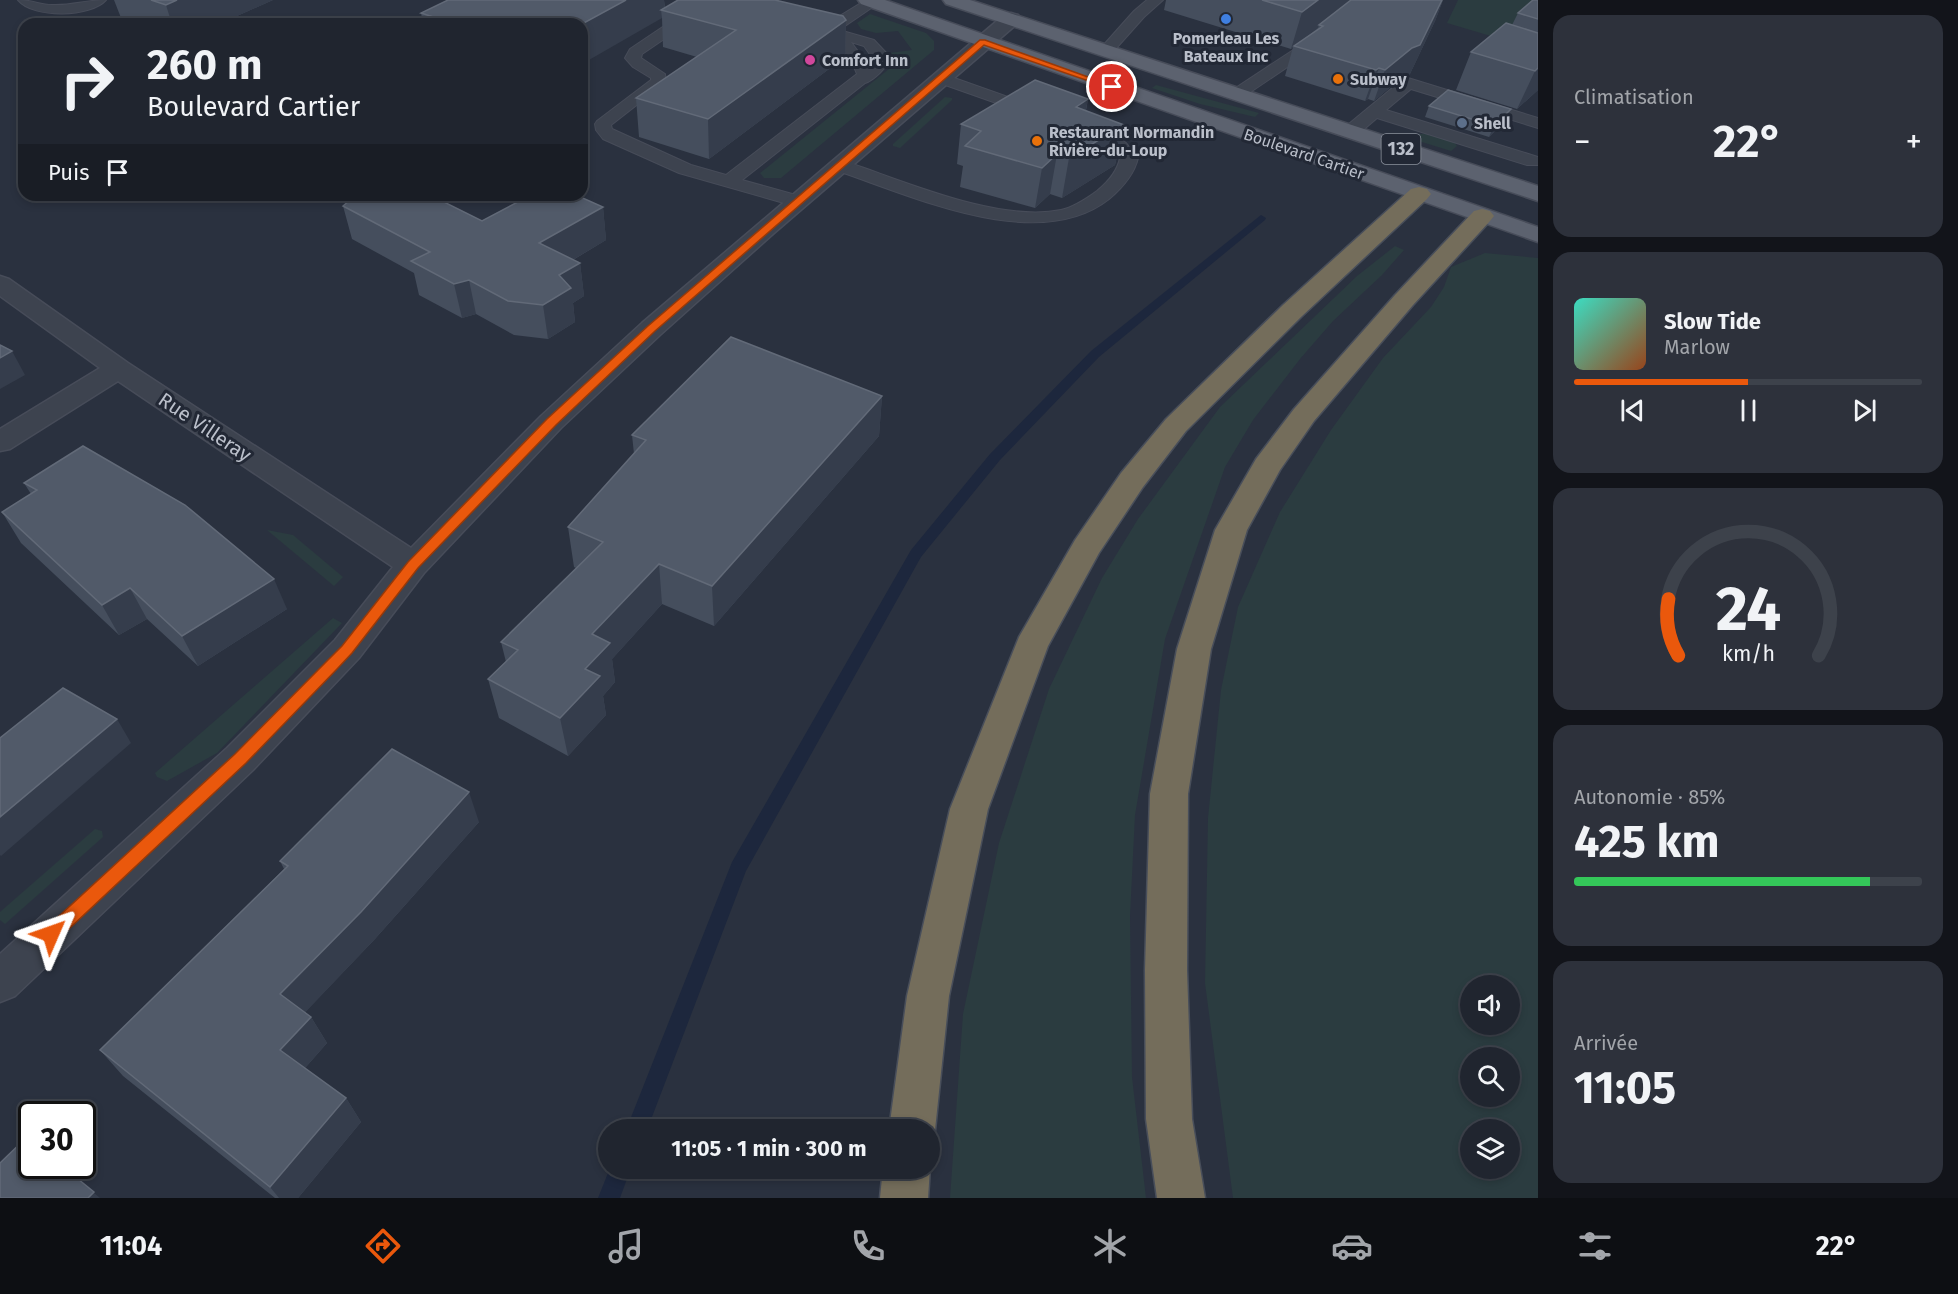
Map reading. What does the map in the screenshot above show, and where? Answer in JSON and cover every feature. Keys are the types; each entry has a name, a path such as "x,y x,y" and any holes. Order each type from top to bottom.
{"highway":[{"path":"913,1119 928,996 969,809 1030,646 1086,548 1132,480 1176,425 1292,311 1419,194"},
{"path":"1181,1198 1169,1119 1166,969 1169,794 1194,649 1230,530 1267,466 1304,415 1373,335 1482,216"},
{"path":"904,1198 906,1179"}],"main road":[{"name":"Boulevard Cartier","path":"952,0 1538,194"},
{"name":"Boulevard Cartier","path":"870,1 1538,236"},
{"path":"1419,194 1452,166"},
{"path":"1482,216 1504,183"}],"street":[{"path":"0,982 240,759 347,650 413,565 551,422 651,328 838,165 1011,20"},
{"name":"Rue Villeray","path":"0,284 118,369 413,565"},
{"path":"0,442 118,369"}],"lane":[{"path":"24,0 34,8 47,10 71,8 99,0"},
{"path":"1106,51 1132,21 1156,0"},
{"path":"1237,94 1309,46 1367,0"},
{"path":"828,30 870,1"},
{"path":"708,4 635,52 635,62 654,71 659,77 658,82 603,124 604,130 609,135 685,169 797,201"},
{"path":"729,181 882,62 882,57 876,47 861,39 796,22"},
{"path":"828,30 840,40 862,67 864,78"},
{"path":"940,78 1049,117"},
{"path":"1350,132 1408,83 1538,123"},
{"path":"1375,112 1536,160"},
{"path":"838,165 923,193 1009,217 1025,219 1058,217 1091,204 1107,191 1128,168 1129,158 1120,147 1079,128"},
{"path":"1504,183 1536,160"}],"shaded area":[{"path":"1458,0 1538,0 1511,42 1447,23"},
{"path":"870,14 926,33 934,41 934,50 781,178 764,178 760,173 895,64 889,53 912,50 898,31 876,33 861,29 857,23"},
{"path":"1156,85 1259,113 1255,117 1200,104 1152,88"},
{"path":"945,97 952,98 952,100 900,148 893,146 893,144"},
{"path":"1427,133 1454,142 1457,146 1451,151 1412,139"},
{"path":"1395,246 1404,250 1382,275 1333,321 1300,359 1253,420 1225,467 1165,639 1135,815 1130,916 1132,1077 1146,1198 950,1198 963,1014 999,843 1049,689 1102,578 1138,519 1220,407 1357,276"},
{"path":"1485,253 1538,258 1538,1198 1233,1198 1205,983 1208,818 1221,690 1238,607 1280,512 1331,430 1383,358 1431,307 1444,287 1451,267"},
{"path":"267,530 293,535 343,577 334,586"},
{"path":"333,618 342,623 217,753 167,781 157,777 155,773"},
{"path":"95,829 102,831 103,837 5,924 0,920 0,912"}],"building":[{"path":"151,0 177,0 166,5"},
{"path":"448,0 626,0 588,21 588,18 436,18 421,13"},
{"path":"678,0 775,0 843,16 846,20 708,119 636,98 736,30 661,10"},
{"path":"1262,0 1318,0 1302,12"},
{"path":"1351,0 1442,0 1420,45 1412,48 1385,70 1379,68 1376,70 1294,46 1323,26 1319,25"},
{"path":"1533,0 1538,0 1538,19 1518,13"},
{"path":"1506,23 1538,33 1538,68 1535,71 1471,52"},
{"path":"1035,80 1088,99 1076,107 1124,125 1069,158 1057,154 1042,168 965,146 981,131 961,124"},
{"path":"1448,90 1511,109 1494,126 1429,106"},
{"path":"588,200 603,207 539,243 580,263 559,275 571,288 543,305 508,301 469,280 454,284 411,261 430,252 343,206 349,201 442,201 482,221 520,201"},
{"path":"731,337 882,396 712,586 659,564 592,634 610,643 585,669 600,676 560,718 488,679 518,650 501,642 603,542 568,527 646,440 632,435"},
{"path":"0,345 12,351 0,358"},
{"path":"83,446 185,505 274,579 182,636 130,588 102,605 2,512 37,490 24,483"},
{"path":"63,688 117,719 0,817 0,738"},
{"path":"392,749 469,792 361,912 280,994 311,1017 280,1050 346,1098 270,1187 100,1050 288,866 280,861"},
{"path":"18,1146 18,1179 78,1179 94,1192 88,1198 0,1198 0,1163"}],"waterway":[{"path":"640,1119 738,868 916,554 995,457 1095,354 1261,218"},
{"path":"609,1198 617,1179"}],"place":[{"name":"Pomerleau Les Bateaux Inc","path":"1226,19"},
{"name":"Comfort Inn","path":"810,60"},
{"name":"Subway","path":"1338,79"},
{"name":"Shell","path":"1462,123"},
{"name":"Restaurant Normandin Rivière-du-Loup","path":"1037,141"}],"route":[{"path":"51,934 240,759 347,650 413,565 551,422 651,328 982,42 1112,87"}]}
